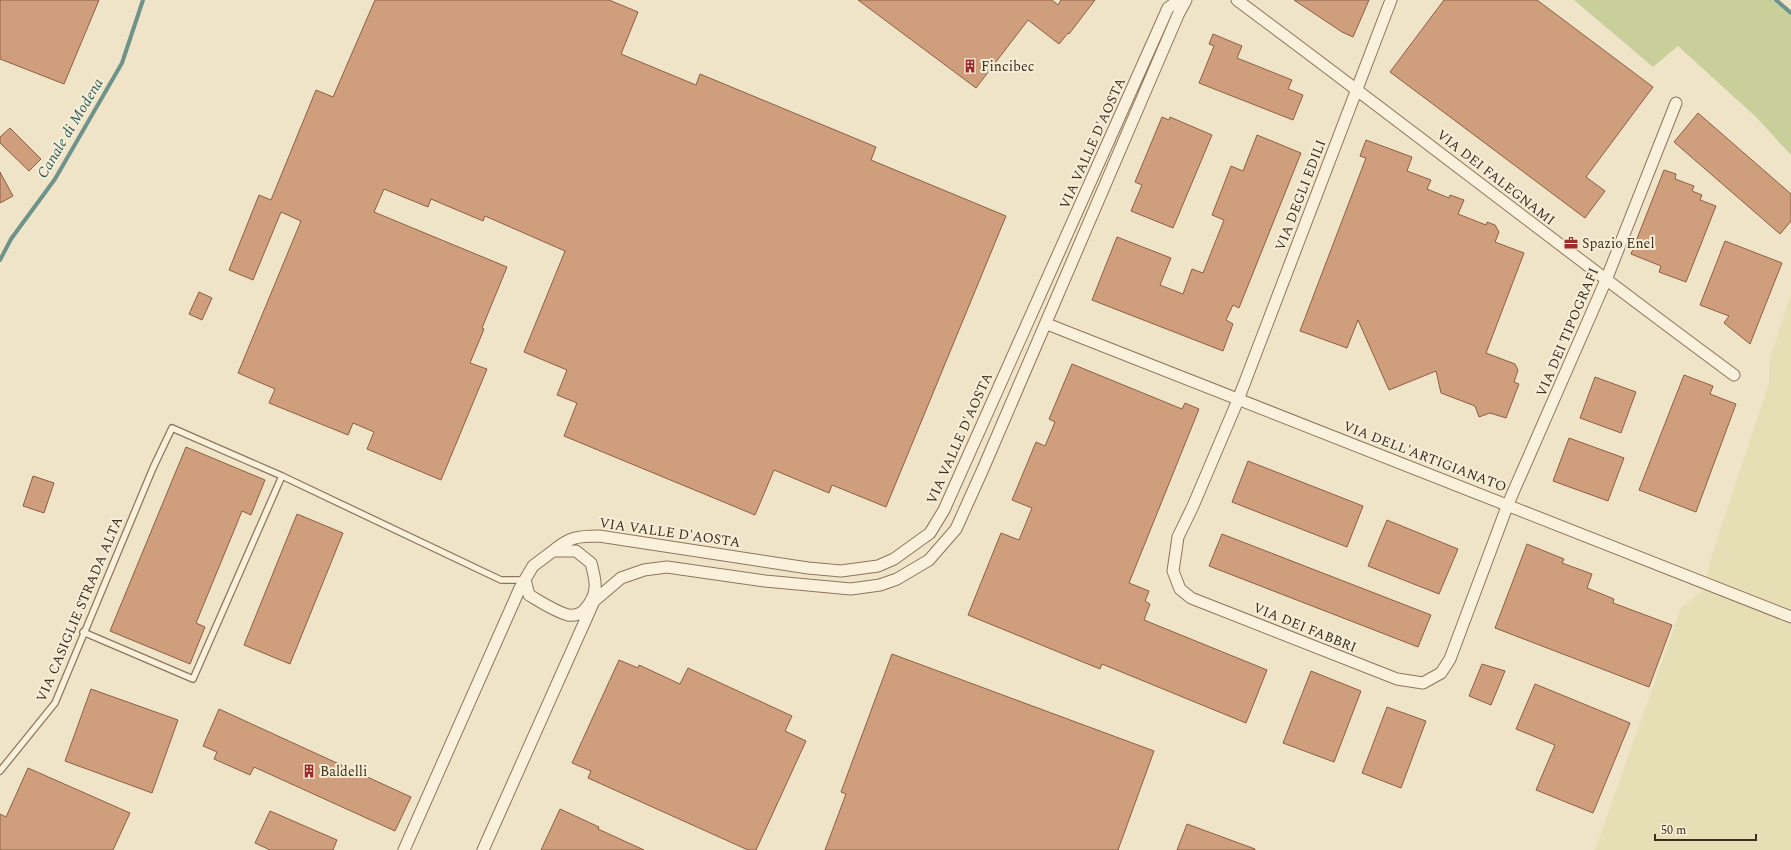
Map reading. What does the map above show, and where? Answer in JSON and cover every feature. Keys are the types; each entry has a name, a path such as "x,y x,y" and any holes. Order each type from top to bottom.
{"street":[{"name":"VIA VALLE D'AOSTA","path":"404,850 525,580 533,566 565,540 582,536 599,536 808,568 841,571 878,566 894,558 930,533 944,510 1168,8 1179,0"},
{"name":"VIA VALLE D'AOSTA","path":"525,580 529,595 547,606 570,615 582,613 621,578 644,570 667,567 765,580 851,589 880,585 897,578 929,560 956,529 1047,324 1175,22 1186,0"},
{"path":"1237,0 1357,89"},
{"name":"VIA DEGLI EDILI","path":"1238,400 1391,0"},
{"name":"VIA DEI FALEGNAMI","path":"1357,89 1606,280 1734,375"},
{"name":"VIA DEI TIPOGRAFI","path":"1508,504 1606,280 1676,103"},
{"name":"VIA DELL'ARTIGIANATO","path":"1047,324 1238,400 1508,504 1791,617"},
{"name":"VIA DEI FABBRI","path":"1238,400 1193,506 1178,537 1173,571 1180,589 1191,598 1397,679 1422,683 1441,673 1444,669 1450,659 1508,504"},
{"name":"VIA VALLE D'AOSTA","path":"483,850 594,601 596,580 591,563 576,551 553,551"}],"lane":[{"name":"VIA CASIGLIE STRADA ALTA","path":"0,771 55,703 83,632 153,468 172,428 282,476"},
{"path":"83,632 193,679 282,476 501,580 525,580"}],"shaded area":[{"path":"1791,294 1791,850 1595,850 1681,608 1703,590 1712,555 1769,383 1770,358"}],"green space":[{"path":"1574,0 1773,0 1791,16 1791,155 1756,117 1678,46 1653,67"}],"building":[{"path":"0,0 99,0 64,84 0,59"},
{"path":"375,0 609,0 638,12 621,54 696,85 700,74 876,147 871,160 1006,216 886,507 832,485 829,493 774,470 755,515 564,436 577,403 557,395 567,370 524,352 565,251 485,216 483,221 431,199 428,207 384,189 374,212 507,267 482,328 484,329 470,363 487,369 441,480 367,449 374,432 353,423 348,435 269,403 275,389 238,373 301,221 281,212 253,280 229,270 259,195 271,200 316,90 333,97"},
{"name":"Fincibec","path":"858,0 1052,0 1058,5 1061,0 1095,0 1069,34 1068,33 1059,44 1028,20 976,88"},
{"path":"1294,0 1369,0 1353,37 1342,32"},
{"path":"1444,0 1537,0 1653,87 1586,177 1605,191 1585,218 1390,72"},
{"path":"1213,34 1242,46 1237,58 1292,80 1288,89 1303,95 1293,120 1199,83 1214,46 1209,44"},
{"path":"1698,113 1791,194 1791,221 1780,234 1674,142"},
{"path":"1162,117 1169,120 1170,117 1212,135 1173,228 1131,211 1142,185 1135,182"},
{"path":"10,128 41,159 29,171 0,143 0,137"},
{"path":"1257,135 1301,153 1239,308 1233,305 1226,320 1233,324 1223,351 1092,300 1117,237 1171,258 1160,285 1183,294 1192,269 1203,273 1224,220 1212,215 1231,166 1243,171"},
{"path":"1366,140 1412,157 1407,171 1431,180 1427,189 1449,198 1450,195 1464,200 1458,214 1486,225 1487,222 1495,225 1499,232 1495,242 1524,253 1486,353 1515,364 1518,370 1514,382 1519,384 1506,418 1490,413 1479,417 1475,406 1441,393 1436,371 1389,390 1358,320 1347,348 1300,331 1366,158 1360,156"},
{"path":"1664,170 1676,174 1675,179 1694,186 1692,191 1702,195 1700,200 1716,206 1686,282 1659,272 1661,266 1631,254"},
{"path":"0,172 13,196 0,203"},
{"path":"1725,241 1782,263 1750,344 1724,323 1729,316 1700,305"},
{"path":"199,292 212,298 202,320 189,314"},
{"path":"1072,364 1182,409 1185,403 1199,409 1129,583 1149,591 1145,601 1150,604 1144,620 1267,670 1246,723 1102,664 1100,669 968,615 1001,533 1019,540 1032,508 1012,500 1036,442 1045,446 1055,422 1049,419"},
{"path":"1684,375 1713,386 1710,394 1736,404 1696,512 1639,490"},
{"path":"1595,377 1636,392 1621,433 1580,418"},
{"path":"1569,438 1624,458 1608,501 1553,481"},
{"path":"186,447 265,480 251,515 242,511 196,623 205,627 190,664 110,631"},
{"path":"1248,461 1363,506 1347,547 1232,502"},
{"path":"33,476 54,483 44,513 23,506"},
{"path":"297,514 343,533 290,664 244,645"},
{"path":"1387,520 1458,549 1439,594 1368,566"},
{"path":"1222,534 1431,615 1418,647 1209,566"},
{"path":"1527,544 1564,559 1562,563 1592,574 1587,588 1614,599 1613,603 1672,625 1649,687 1495,628"},
{"path":"892,654 1154,751 1118,850 825,850 846,794 841,792"},
{"path":"619,660 638,668 639,665 680,684 688,668 792,716 785,731 806,741 756,850 748,850 588,778 591,771 572,763"},
{"path":"1482,664 1505,671 1491,705 1469,696"},
{"path":"1311,671 1361,691 1334,762 1283,743"},
{"path":"1535,684 1630,723 1593,813 1536,790 1555,745 1516,729"},
{"path":"91,689 178,720 152,793 65,761"},
{"path":"1387,707 1426,721 1401,788 1362,773"},
{"name":"Baldelli","path":"219,709 411,797 395,831 254,767 250,775 214,759 217,752 203,746"},
{"path":"28,768 130,813 113,850 0,850 0,814 6,817"},
{"path":"560,809 599,827 598,829 644,850 541,850"},
{"path":"270,811 337,840 333,850 270,850 255,843"},
{"path":"1187,824 1255,849 1255,850 1177,850"}],"waterway":[{"name":"Canale di Modena","path":"0,260 11,239 55,179 122,63 143,0"},
{"path":"1776,0 1791,13"}],"place":[{"name":"Fincibec","path":"970,66"},
{"name":"Spazio Enel","path":"1571,243"},
{"name":"Baldelli","path":"309,771"}]}
